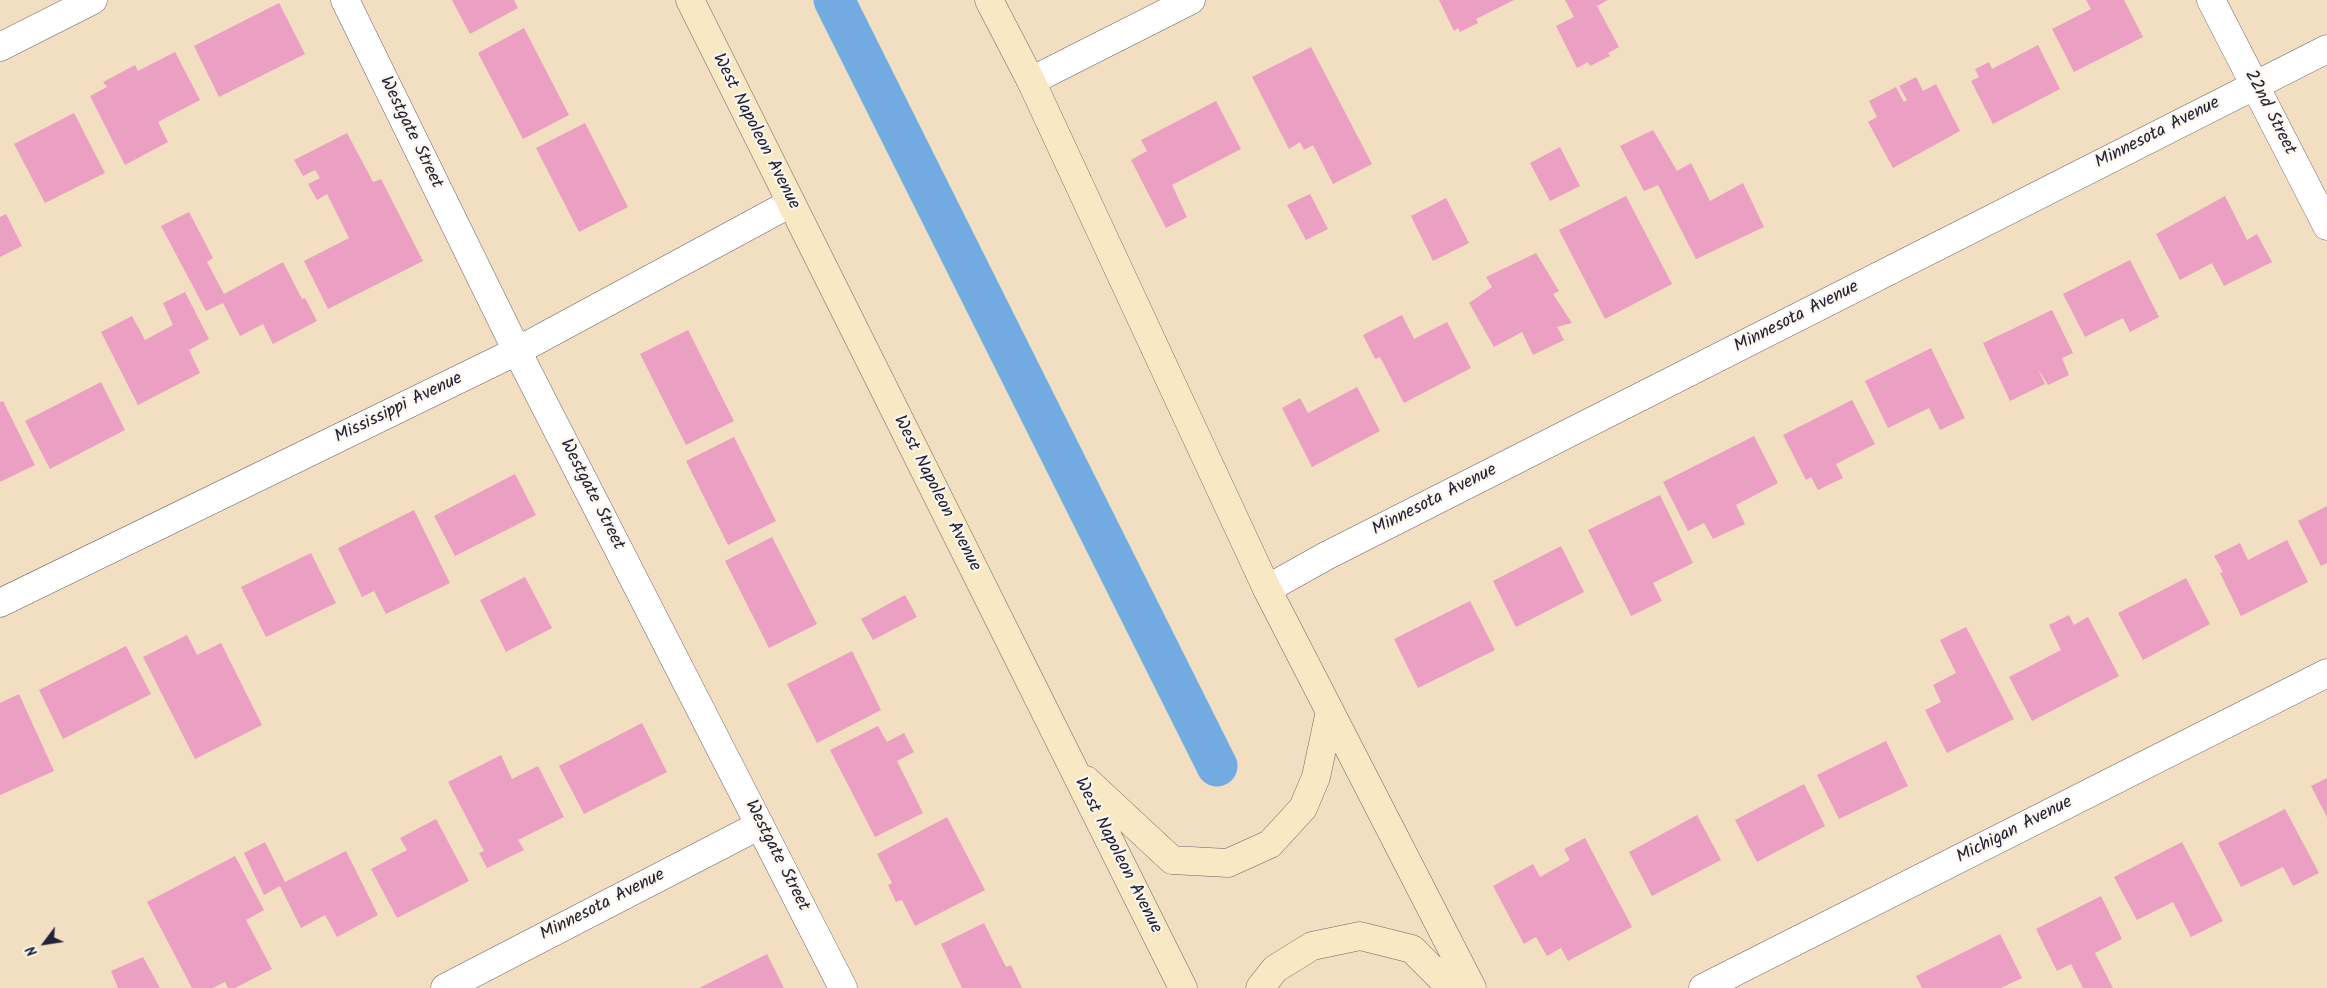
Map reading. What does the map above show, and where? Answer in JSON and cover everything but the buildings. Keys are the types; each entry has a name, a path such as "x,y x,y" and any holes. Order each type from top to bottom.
{"main road":[{"name":"West Napoleon Avenue","path":"690,0 1183,988"},
{"path":"989,0 1031,81 1267,589 1472,988"},
{"path":"1072,767 1172,860 1228,863 1270,844 1303,808 1316,777 1330,711"},
{"path":"1260,988 1274,969 1312,946 1360,936 1412,949 1451,988"}],"street":[{"path":"0,47 93,0"},
{"name":"Westgate Street","path":"345,0 518,351 843,988"},
{"path":"1031,81 1191,0"},
{"name":"22nd Street","path":"2211,0 2327,226"},
{"name":"Minnesota Avenue","path":"1267,589 1326,556 2327,48"},
{"name":"Mississippi Avenue","path":"0,603 518,351 791,203"},
{"name":"Michigan Avenue","path":"1704,988 2327,673"},
{"name":"Minnesota Avenue","path":"445,988 760,825"}],"waterway":[{"path":"834,0 1217,766"}]}
